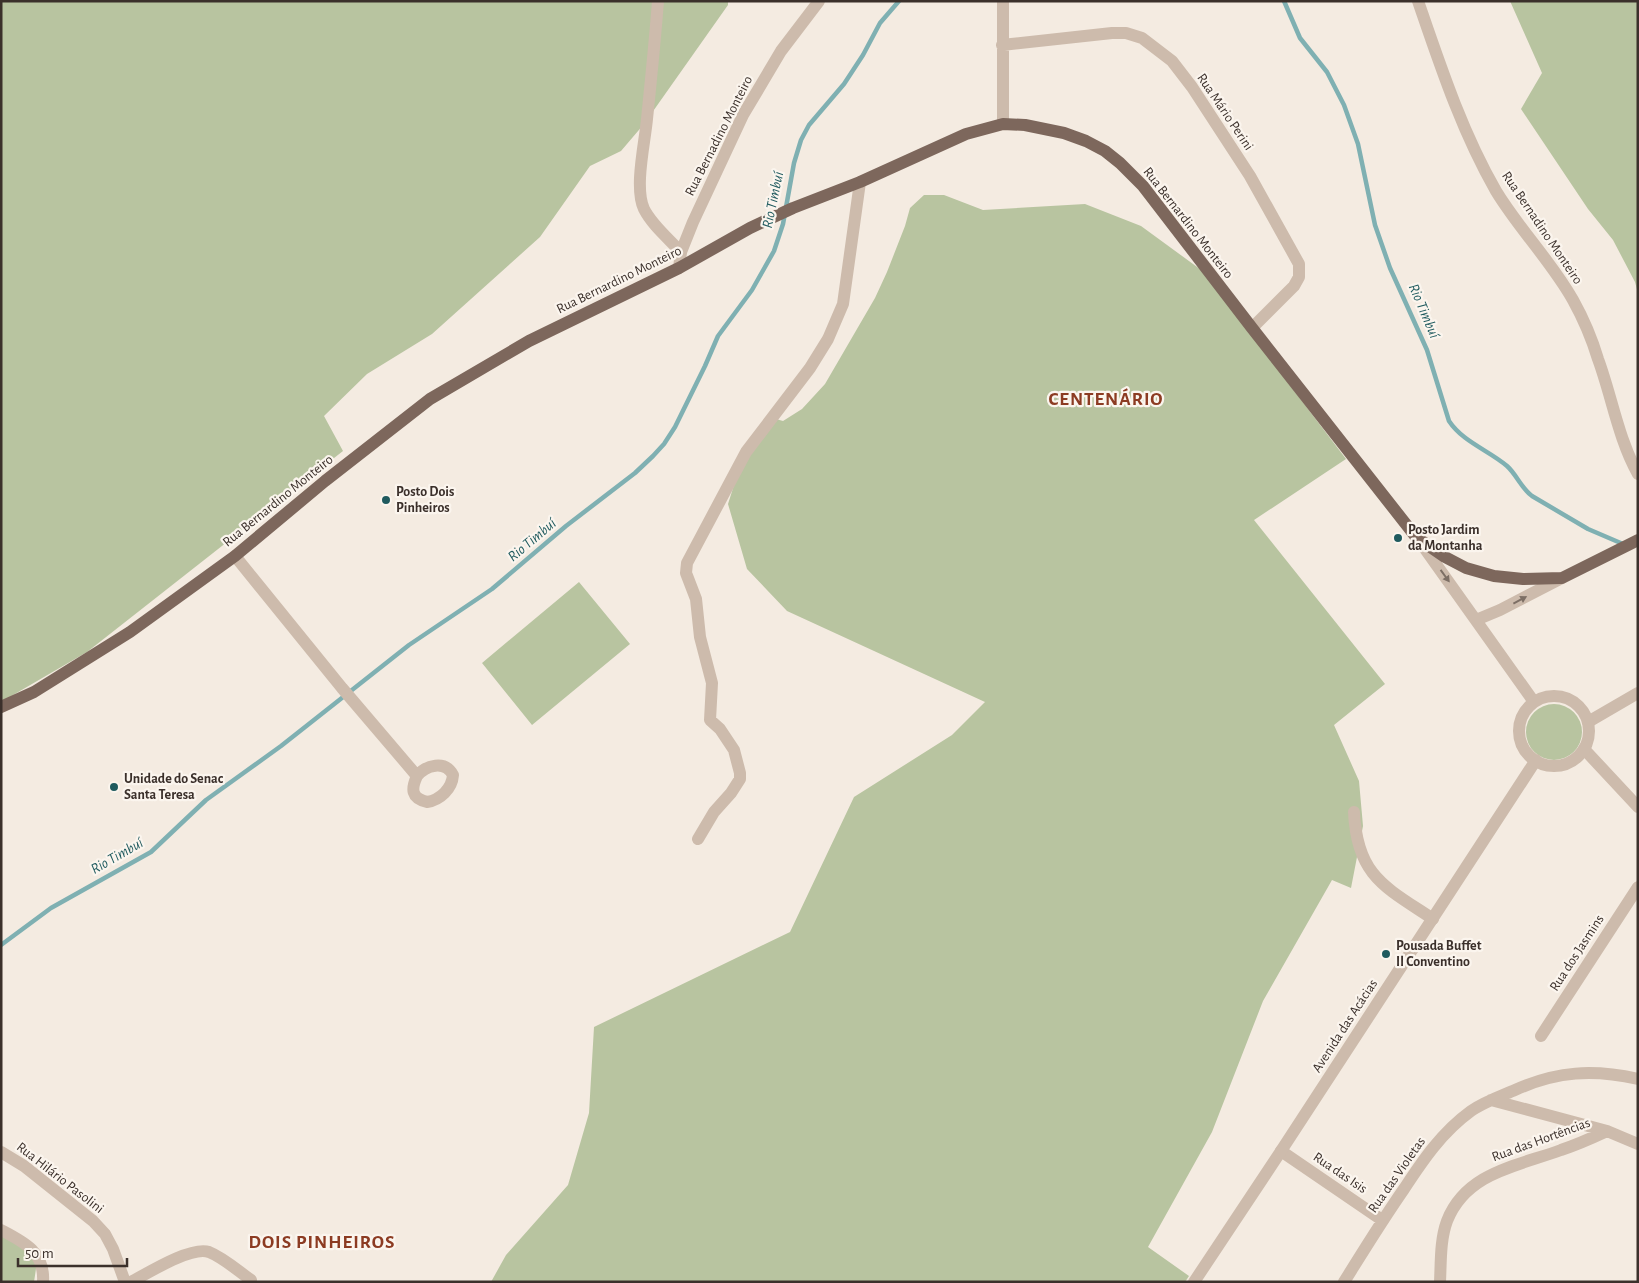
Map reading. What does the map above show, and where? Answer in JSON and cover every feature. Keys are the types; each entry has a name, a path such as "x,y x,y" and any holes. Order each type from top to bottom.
{"main road":[{"name":"Rua Bernardino Monteiro","path":"1,707 34,692 130,632 235,556 325,480 430,399 529,342 679,268 750,228 793,208 860,182 966,134 1003,124 1025,125 1064,133 1086,141 1105,151 1120,163 1143,186 1416,537 1445,557 1466,568 1494,576 1523,579 1562,578"},
{"path":"1562,578 1638,540"}],"street":[{"path":"658,1 640,194 644,209 652,221 681,252"},
{"name":"Rua Bernadino Monteiro","path":"679,268 681,252 692,222 743,116 781,51 819,1"},
{"path":"1003,1 1003,124"},
{"name":"Rua Bernadino Monteiro","path":"1418,1 1457,107 1481,163 1497,192 1519,225 1555,272 1584,322 1598,358 1623,441 1638,474"},
{"name":"Rua Mário Perini","path":"1002,45 1126,33 1142,38 1172,61 1192,87 1250,176 1299,264 1299,277 1294,286 1252,328"},
{"path":"698,839 714,812 735,787 740,779 740,773 734,750 709,716 712,683 700,637 696,599 686,573 687,563 746,452 810,368 828,339 843,304 860,182"},
{"path":"1416,537 1534,702"},
{"path":"235,556 342,688 417,776"},
{"path":"1476,620 1500,610 1562,578"},
{"path":"1588,722 1638,693"},
{"path":"1546,696 1560,696 1573,700 1583,710 1588,722 1589,736 1584,749 1575,759 1562,765 1548,765 1536,760 1526,751 1520,739 1520,725 1524,712 1534,702 1546,696"},
{"path":"1584,749 1638,807"},
{"name":"Avenida das Acácias","path":"1194,1282 1281,1152 1536,760"},
{"path":"1354,812 1359,844 1366,864 1376,878 1386,888 1433,919"},
{"name":"Rua dos Jasmins","path":"1541,1036 1638,887"},
{"name":"Rua das Violetas","path":"1344,1282 1382,1220 1429,1152 1453,1126 1472,1111 1491,1100 1538,1080 1582,1072 1621,1075 1638,1079"},
{"path":"1491,1100 1607,1131 1638,1144"},
{"name":"Rua das Hortências","path":"1440,1282 1443,1238 1447,1221 1456,1204 1469,1190 1485,1177 1503,1168 1561,1150 1607,1131"},
{"name":"Rua Hilário Pasolini","path":"1,1152 24,1166 93,1221 105,1234 125,1282"},
{"name":"Rua das Isis","path":"1281,1152 1382,1220"},
{"path":"1,1230 28,1246 38,1256 42,1268 43,1282"},
{"path":"131,1282 187,1254 197,1251 210,1252 252,1280"}],"green space":[{"path":"1,1 728,1 728,5 644,124 621,151 590,166 540,237 432,334 367,374 324,416 343,451 87,652 1,702"},
{"path":"1510,1 1638,1 1638,293 1635,282 1613,240 1588,209 1521,109 1542,73"},
{"path":"924,195 944,195 983,210 1085,204 1141,226 1204,272 1346,459 1254,520 1385,684 1334,725 1359,781 1363,826 1351,888 1332,880 1263,1001 1212,1132 1148,1247 1189,1276 1185,1282 491,1282 506,1255 568,1185 589,1113 594,1027 790,932 854,797 952,735 985,702 787,611 747,569 728,504 742,460 769,417 783,421 802,409 825,384 875,298 905,226 910,208"},
{"path":"579,582 630,644 532,725 482,663"},
{"path":"1548,704 1560,704 1570,708 1578,716 1582,732 1578,748 1570,756 1560,760 1548,760 1538,756 1530,748 1526,738 1526,726 1530,716 1538,708"},
{"path":"1,1234 20,1246 37,1262 34,1282 1,1282"}],"waterway":[{"name":"Rio Timbuí","path":"1,945 51,908 151,852 206,800 281,746 409,645 492,589 566,526 635,473 653,456 664,444 675,427 718,336 752,290 774,251 783,224 794,163 801,140 809,125 844,84 863,55 880,23 899,1"},
{"name":"Rio Timbuí","path":"1284,1 1300,38 1327,72 1344,105 1358,144 1375,225 1390,268 1427,350 1449,421 1461,435 1507,466 1532,496 1588,529 1623,544"}],"place":[{"name":"Posto Dois Pinheiros","path":"386,500"},
{"name":"Posto Jardim da Montanha","path":"1398,538"},
{"name":"Unidade do Senac Santa Teresa","path":"114,787"},
{"name":"Pousada Buffet Il Conventino","path":"1386,954"}],"district":[{"name":"CENTENÁRIO","path":"1106,399"},
{"name":"DOIS PINHEIROS","path":"322,1242"}]}
